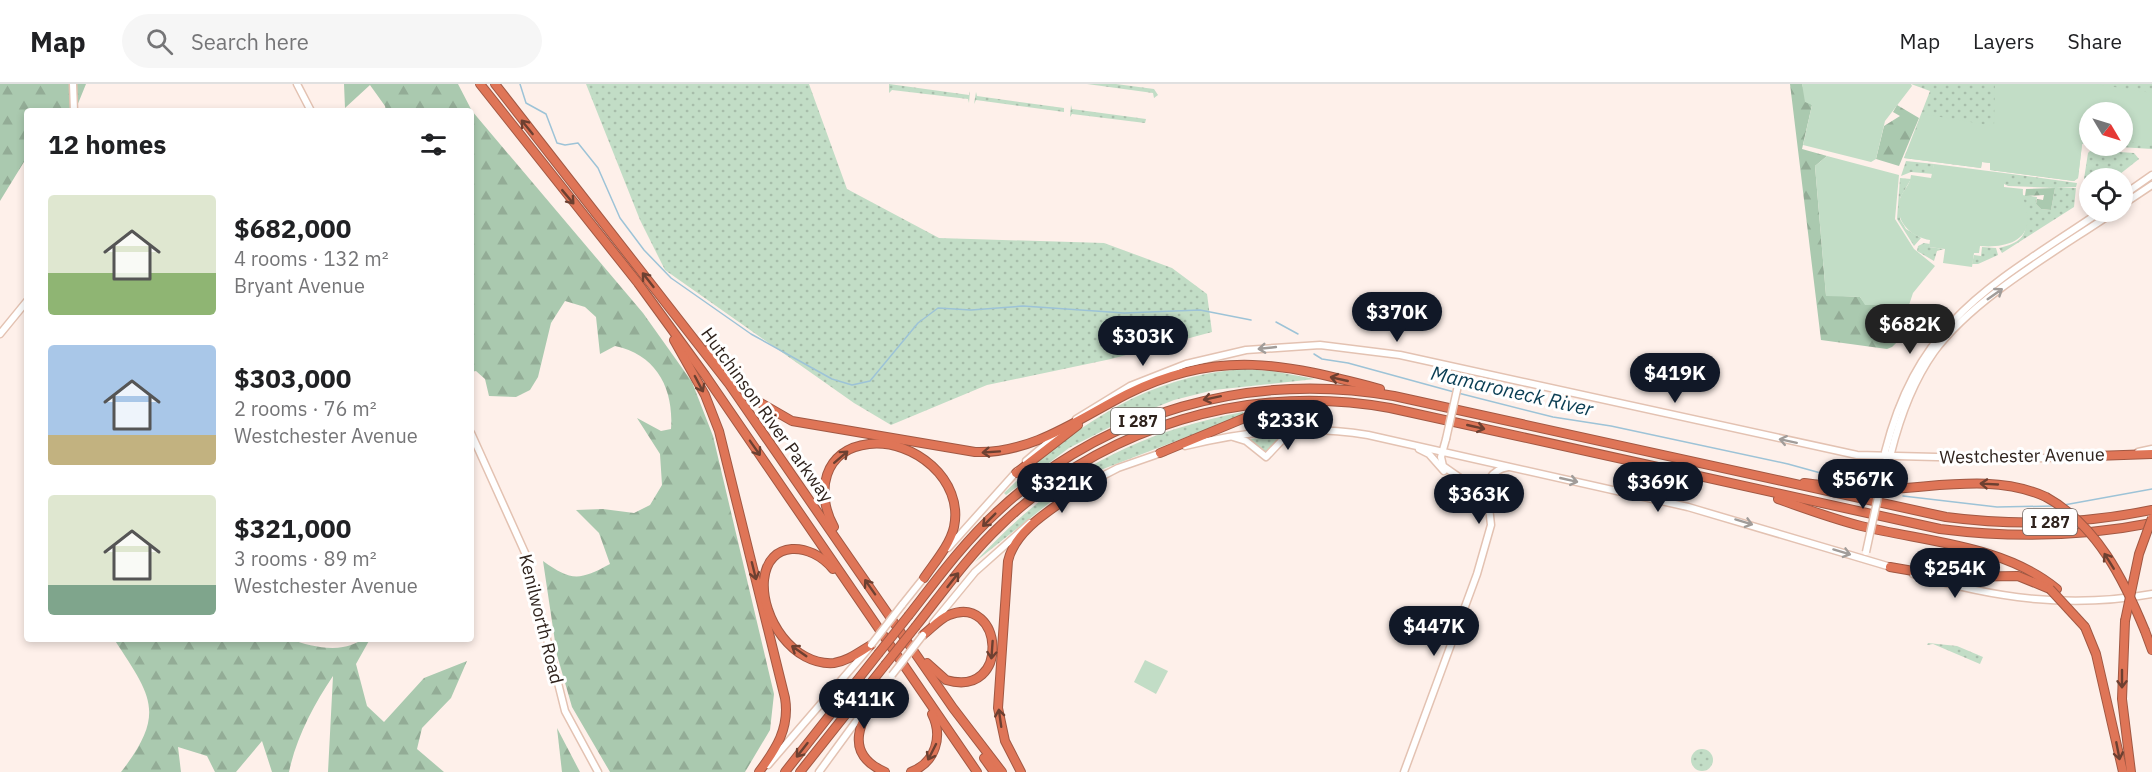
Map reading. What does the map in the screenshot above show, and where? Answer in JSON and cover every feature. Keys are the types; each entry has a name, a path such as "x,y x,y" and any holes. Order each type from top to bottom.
{"highway":[{"name":"Hutchinson River Parkway","path":"480,84 661,315 977,772"},
{"name":"Hutchinson River Parkway","path":"495,84 734,391 953,708 1002,772"},
{"path":"670,307 753,397 770,410 797,423 986,452 1022,447 1145,386 1175,374 1234,363 1269,365 1305,371 1436,405"},
{"path":"661,315 705,395 719,431 785,698 786,714 782,734 777,748 760,772"},
{"name":"I 287","path":"784,772 973,536 1024,488 1081,449 1136,422 1202,400 1280,388 1359,391 1436,405 1920,513 1980,521 2067,522 2152,510"},
{"path":"1160,453 1259,412 1322,401"},
{"name":"I 287","path":"800,772 971,557 1000,526 1047,486 1100,453 1162,425 1212,411 1262,403 1322,401 1399,410 1906,523 1974,533 2062,535 2152,523"},
{"path":"1016,473 1099,410"},
{"path":"855,565 825,510 825,482 833,464 845,452 864,444 885,445 909,452 928,462 944,479 953,498 955,519 952,534 924,578"},
{"path":"2095,456 2152,452"},
{"path":"1751,476 1865,489 1993,484 2022,488 2046,497 2071,513 2095,539 2124,585 2152,650"},
{"path":"1021,772 1005,741 998,708 1008,561 1014,543 1025,531 1087,484"},
{"path":"1746,487 1843,522 2000,558 2033,572 2053,589 2085,627 2096,654 2123,772"},
{"path":"2131,772 2122,699 2125,621 2137,563 2152,518"},
{"path":"856,598 825,560 811,550 797,549 784,552 773,560 766,573 765,594 773,619 785,640 799,653 815,660 834,663 851,658 871,645"},
{"path":"1890,567 1943,577 2018,576 2053,589"},
{"path":"908,643 938,674 952,681 976,677 992,659 994,649 991,633 982,621 969,614 947,616 923,635"},
{"path":"885,684 861,721 858,737 866,758 885,772"},
{"path":"911,772 929,760 937,739 935,721 917,686"},
{"path":"953,708 994,772"}],"main road":[{"path":"73,84 74,108"},
{"path":"297,84 309,108"},
{"path":"2133,188 2152,175"},
{"path":"2133,198 2152,185"},
{"path":"1887,458 1885,452 1891,428 1906,388 1926,353 1947,327 1985,291 2085,222"},
{"path":"1862,559 1866,552 1887,458 1914,384 1929,359 1950,332 1975,308 2100,222"},
{"path":"0,334 24,306"},
{"name":"Westchester Avenue","path":"1066,427 1098,404 1146,379 1186,364 1240,351 1287,346 1328,346 1375,351 1462,369 1840,453 1887,458 2024,459 2095,456"},
{"path":"1462,369 1443,451 1443,466 1475,487 1486,499"},
{"path":"760,772 828,698 924,578 1016,473 1066,427"},
{"path":"1229,436 1245,441 1266,457 1284,438 1300,430"},
{"path":"819,772 963,585 994,553 1042,513 1087,484 1118,468 1160,453 1229,436 1300,430 1387,438 1726,516 1967,590 2020,599 2090,602 2152,594"},
{"path":"1387,438 1425,451 1444,471 1458,477"},
{"name":"Kenilworth Road","path":"474,440 526,555 565,711 598,772"},
{"path":"1893,444 1908,458"},
{"path":"1404,772 1486,545 1491,516 1486,499 1486,485 1491,476 1499,470 1512,467"}],"green space":[{"path":"0,84 86,84 76,108 24,108 24,162 0,201"},
{"path":"344,84 458,84 470,108 385,108 370,85 345,108"},
{"path":"586,84 809,84 847,189 939,238 1104,243 1172,268 1207,294 1212,332 1111,359 987,385 891,425 854,403 665,270 640,220"},
{"path":"889,84 969,95 970,91 969,103 968,99 892,90 889,93"},
{"path":"1087,84 1116,84 1154,89 1158,95 1154,98 1153,93"},
{"path":"1790,84 1802,84 1806,97 1812,105 1802,149 1827,156 1815,166 1826,295 1860,297 1866,305 1925,305 1930,310 1892,347 1887,349 1821,340"},
{"path":"1802,84 1911,84 1912,86 1885,121 1876,159 1871,162 1803,145 1812,105 1805,102"},
{"path":"1911,84 2152,84 2152,149 2133,148 2133,102 2079,102 2081,156 2078,178 2074,181 1990,170 1990,163 1982,162 1981,168 1904,158 1930,91"},
{"path":"1995,84 2096,84 2152,93 2152,144 2133,142 2133,102 2079,102 2081,156 2078,178 2074,181 1990,170 1990,163 1982,162 1981,168 1904,158 1923,114 1994,126"},
{"path":"976,92 977,96 1064,108 1064,112 976,100 974,104"},
{"path":"1071,105 1072,109 1146,119 1145,123 1072,114 1070,117"},
{"path":"1897,105 1919,118 1899,166 1876,159 1884,126 1900,116 1893,112"},
{"path":"474,113 643,313 692,382 713,436 774,694 770,730 745,772 610,772 572,707 557,655 543,561 568,575 583,576 599,570 610,564 599,533 576,510 603,509 634,513 650,505 662,485 660,454 637,418 661,431 671,429 669,400 660,376 642,357 630,351 615,346 600,354 596,317 585,307 565,301 551,323 538,377 530,390 516,397 489,396 485,379 474,371"},
{"path":"2133,153 2139,159 2128,168 2086,168 2088,156 2133,156"},
{"path":"1827,156 1899,175 1895,219 1914,249 1935,266 1913,293 1909,305 1865,305 1860,297 1826,296 1815,166"},
{"path":"1906,161 1934,164 1933,174 1911,172 1901,176"},
{"path":"1934,164 2004,173 2004,187 2023,189 2027,213 2025,231 2014,242 1997,246 1980,246 1979,253 1974,253 1972,267 1943,263 1945,249 1929,247 1930,240 1909,231 1899,212 1901,196 1911,175 1931,178"},
{"path":"2004,173 2077,183 2076,187 2056,188 2076,188 2074,207 2002,253 1999,248 2019,240 2024,234 2026,220 2022,195 2037,197 2036,204 2041,209 2051,210 2055,188 2008,186 2002,183"},
{"path":"1900,178 1911,179 1900,198 1900,219 1906,229 1921,238 1914,246 1897,219"},
{"path":"2055,188 2051,210 2041,209 2036,204 2037,199 2043,200 2044,195 2025,196 2026,189"},
{"path":"1924,243 1930,244 1929,247 1944,249 1937,251 1934,261 1917,251 1918,246"},
{"path":"1982,247 1996,248 1998,255 1978,264 1972,264 1974,255 1981,256"},
{"path":"1243,369 1272,371 1315,379 1214,390 1174,400 1124,420 1069,448 1006,495 1004,493 1057,447 1113,409 1174,382"},
{"path":"1243,412 1244,415 1103,469 1053,500 975,562 1034,506 1064,483 1096,463 1164,433 1202,421"},
{"path":"1282,436 1267,453 1263,453 1249,439"},
{"path":"116,642 300,642 337,648 358,642 368,642 356,664 367,706 384,722 424,678 467,661 451,698 422,728 417,749 444,772 328,772 333,676 306,722 289,772 272,772 262,741 236,772 215,772 207,756 178,747 181,772 121,772 145,734 149,719 149,705 137,676"},
{"path":"1928,643 1957,646 1983,657 1980,664 1933,644 1927,645"},
{"path":"1145,660 1168,671 1156,694 1134,682"},
{"path":"557,728 580,772 562,772"},
{"path":"1702,749 1712,756 1713,760 1706,770 1702,771 1692,764 1691,760 1698,750"}],"waterway":[{"name":"Mamaroneck River","path":"520,84 526,103 546,114 557,143 565,145 578,143 598,168 620,218 644,250 671,278 751,334 832,379 852,385 870,381 918,323 938,308 971,310 1023,306 1124,313 1200,310 1251,320"},
{"name":"Mamaroneck River","path":"1276,322 1298,334"},
{"name":"Mamaroneck River","path":"1314,354 1322,359 1348,363 1454,392"},
{"name":"Mamaroneck River","path":"1458,393 1553,417 1611,426 1788,464 1846,480"},
{"name":"Mamaroneck River","path":"2064,505 2152,489"},
{"name":"Mamaroneck River","path":"1903,496 1997,507 2054,506"}]}
